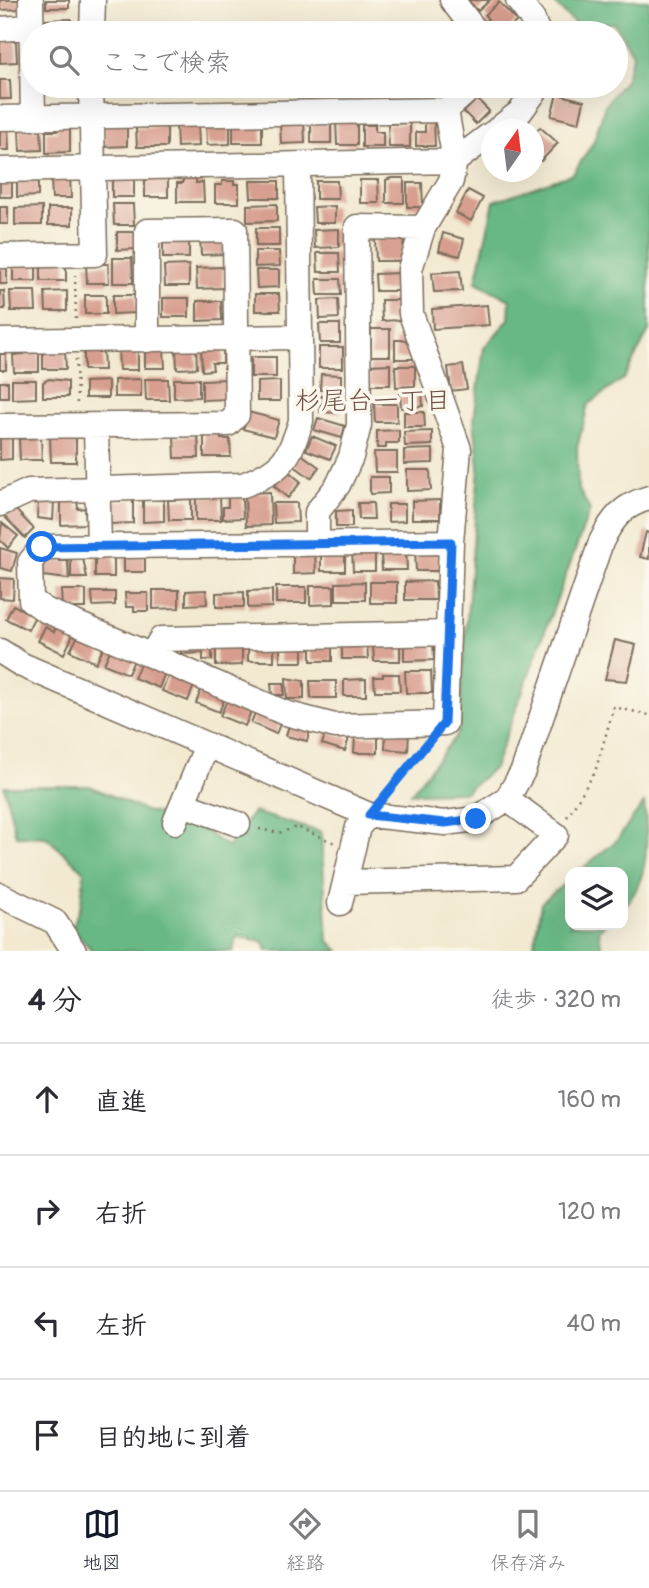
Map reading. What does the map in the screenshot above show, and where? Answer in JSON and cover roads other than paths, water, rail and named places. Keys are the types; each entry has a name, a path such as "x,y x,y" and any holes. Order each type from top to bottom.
{"street":[{"path":"31,0 31,21"},
{"path":"92,21 93,0"},
{"path":"452,0 468,21"},
{"path":"518,0 533,21"},
{"path":"0,29 21,28"},
{"path":"33,98 33,118"},
{"path":"0,256 95,254 91,98"},
{"path":"0,118 446,110 460,98"},
{"path":"511,119 530,98"},
{"path":"446,110 455,161 451,181 423,228 410,269 411,314 458,449 451,542 444,723 335,726 285,713 45,610 31,600 30,562 42,547 451,542"},
{"path":"0,170 455,161 481,142"},
{"path":"0,505 29,491 243,485 272,474 292,449 301,421 298,337 299,166"},
{"path":"317,544 317,512 338,485 351,457 359,425 357,227 423,228"},
{"path":"0,426 96,428 228,424 237,415 235,230 147,230 147,340"},
{"path":"0,341 298,337"},
{"path":"96,428 99,547"},
{"path":"0,651 22,665 369,815 445,823 476,819 507,799 523,771 601,542 614,517 637,502 649,498"},
{"path":"151,655 161,639 448,633"},
{"path":"207,745 179,813 238,824"},
{"path":"369,815 358,827 343,892 516,878 556,835 507,799"},
{"path":"0,895 55,922 74,951"}],"district":[{"name":"杉尾台一丁目","path":"373,401"}]}
